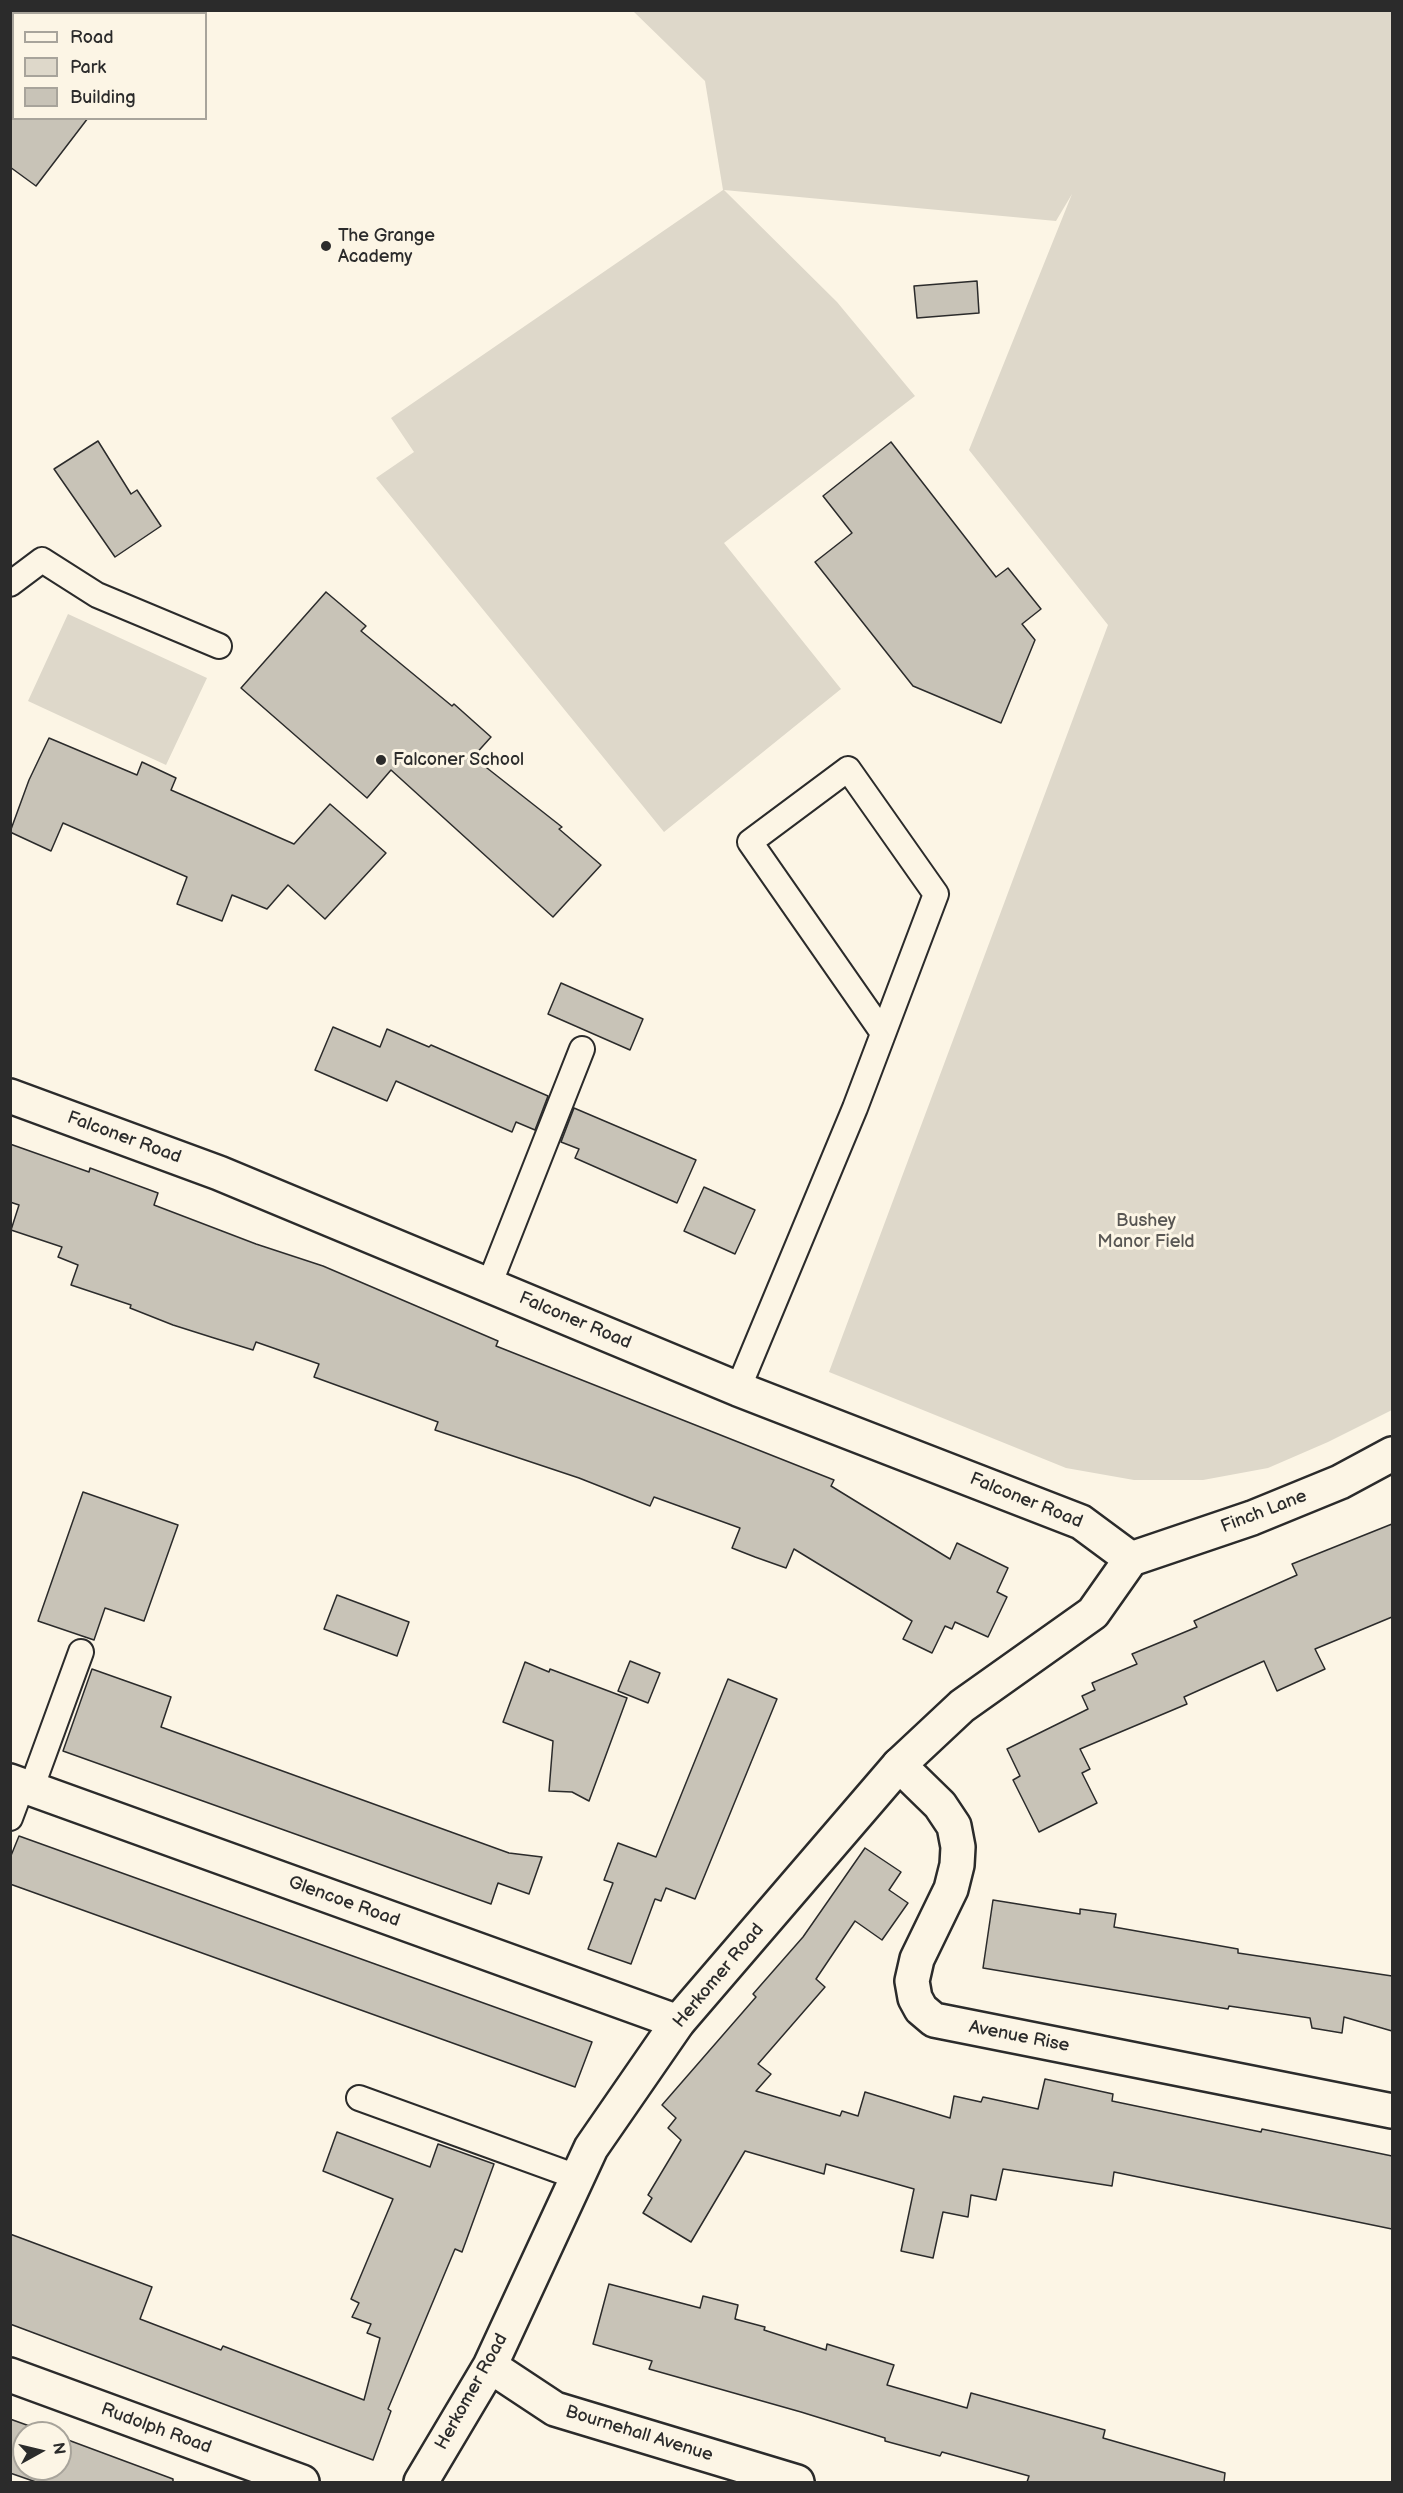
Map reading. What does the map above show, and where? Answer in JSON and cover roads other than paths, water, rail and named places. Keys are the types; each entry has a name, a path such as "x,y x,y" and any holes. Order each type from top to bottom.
{"street":[{"name":"Falconer Road","path":"10,1096 219,1173 738,1389 1081,1522 1131,1559"},
{"name":"Finch Lane","path":"1131,1559 1252,1518 1340,1482 1392,1454"},
{"name":"Herkomer Road","path":"421,2482 490,2366 591,2148 678,2022 899,1765 962,1706 1093,1612 1131,1559"},
{"name":"Avenue Rise","path":"899,1765 940,1805 954,1826 958,1847 957,1864 951,1889 917,1959 912,1981 915,1998 921,2009 934,2019 1392,2111"},
{"name":"Glencoe Road","path":"21,1785 678,2022"},
{"name":"Bournehall Avenue","path":"490,2366 555,2409 797,2482"},
{"name":"Rudolph Road","path":"10,2375 302,2482"}],"lane":[{"path":"10,584 42,560 97,595 219,646"},
{"path":"738,1389 855,1108 936,894 848,769 750,842 883,1033"},
{"path":"489,1285 582,1049"},
{"path":"10,1818 21,1785 81,1652"},
{"path":"359,2098 577,2177"}],"place":[{"name":"The Grange Academy","path":"326,246"},
{"name":"Falconer School","path":"381,760"}],"park label":[{"name":"Bushey Manor Field","path":"1146,1231"}]}
